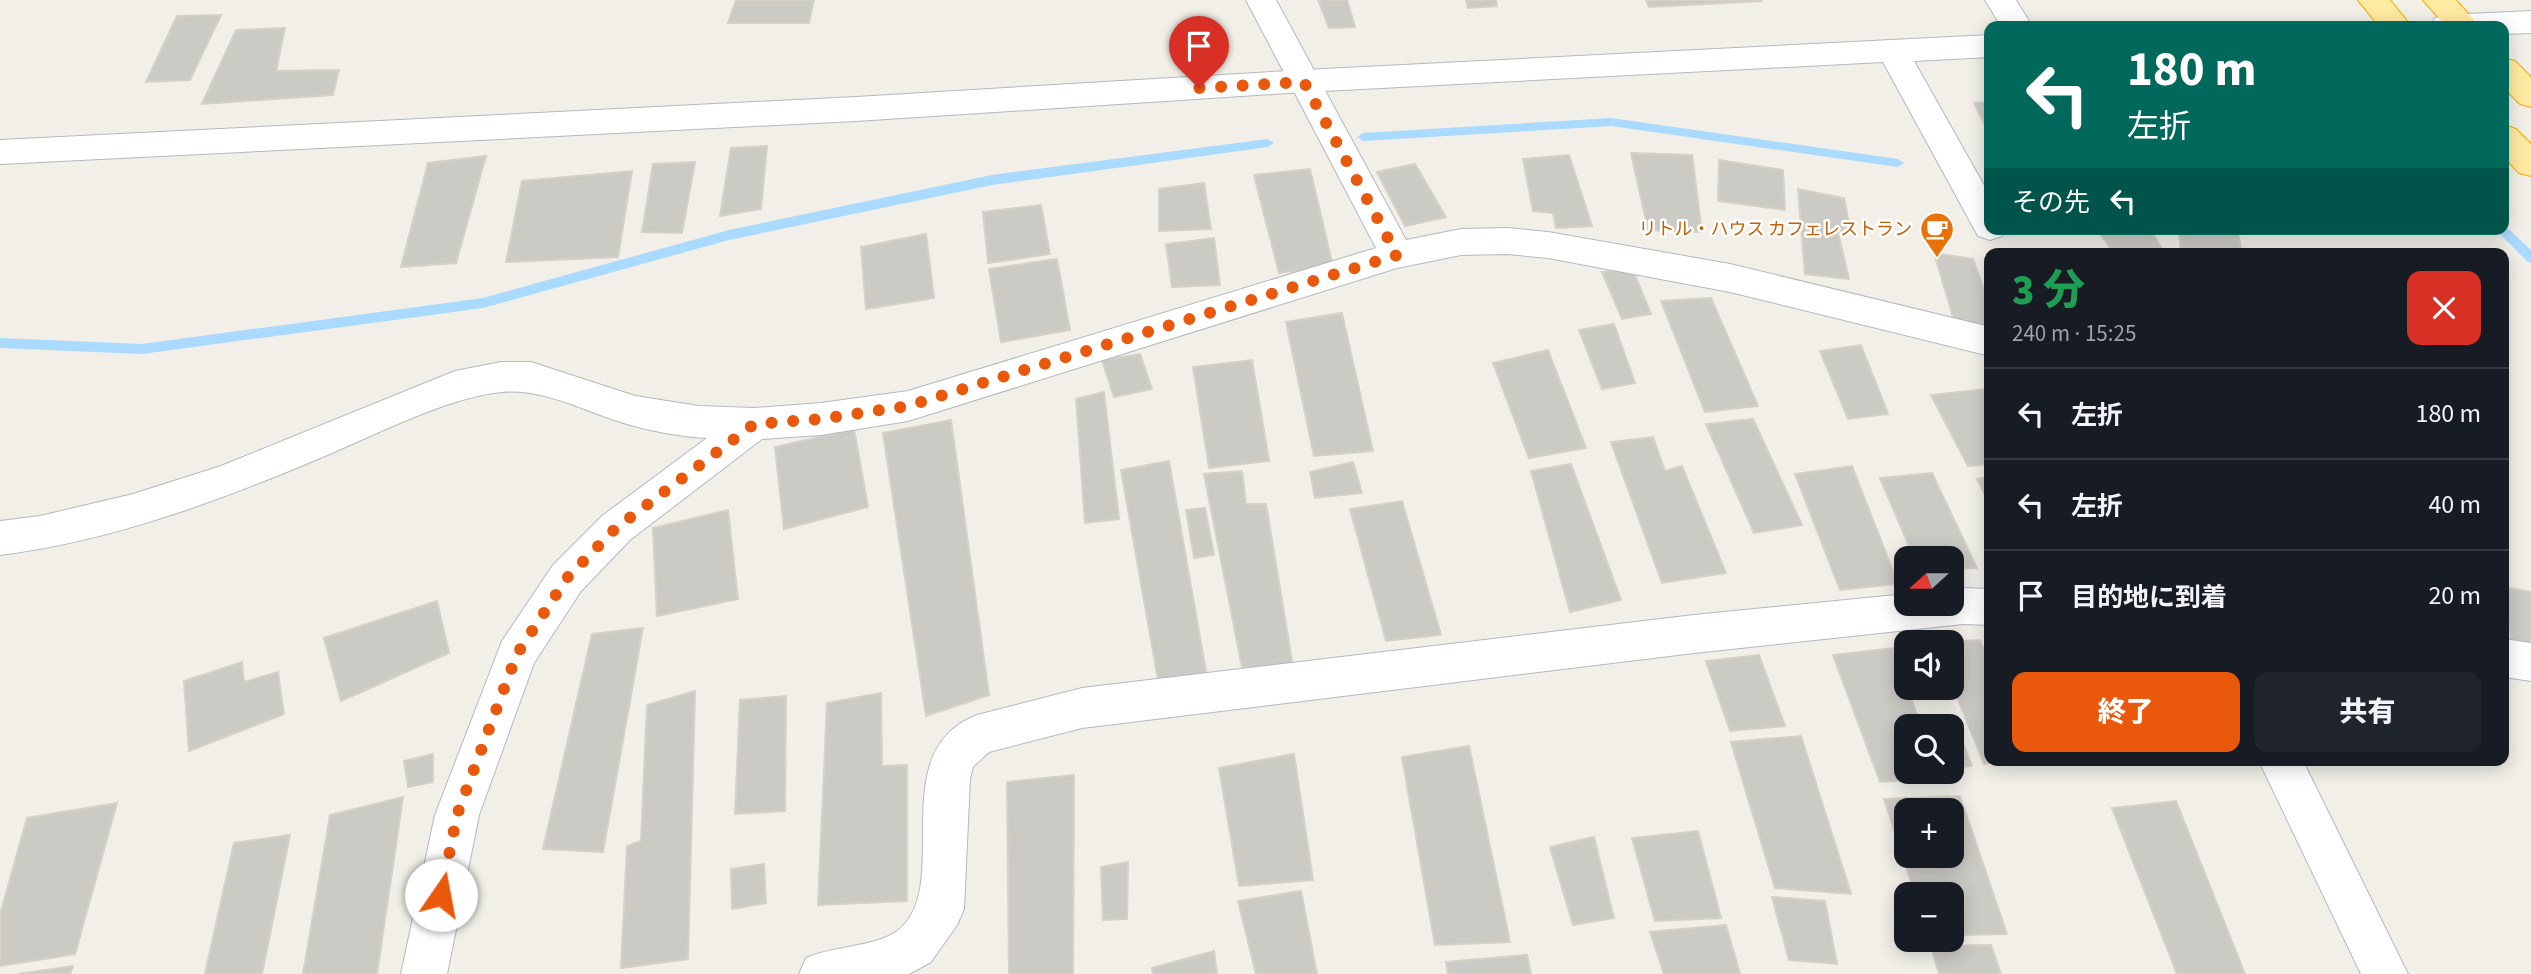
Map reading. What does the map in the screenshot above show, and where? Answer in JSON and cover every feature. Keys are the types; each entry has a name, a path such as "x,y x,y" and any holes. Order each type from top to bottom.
{"highway":[{"path":"2373,0 2392,21"},
{"path":"2438,0 2453,21"},
{"path":"2509,74 2531,96"},
{"path":"2509,142 2531,164"}],"street":[{"path":"1261,0 1397,255"},
{"path":"2000,0 2014,21"},
{"path":"2509,23 2531,22"},
{"path":"0,152 856,109 1304,82 1984,46"},
{"path":"1893,52 1984,215"},
{"path":"0,538 40,533 133,511 230,479 456,386 501,377 531,377 635,411 699,422 754,424 821,419 908,406 1397,255 1461,242 1507,241 1548,245 1730,278 1984,341"},
{"path":"424,974 457,815 517,654 567,578 616,528 754,424"},
{"path":"822,974 888,960 915,946 941,909 948,779 955,755 977,735 1082,708 1694,634 1962,606 1984,607"},
{"path":"2509,659 2531,662"},
{"path":"2282,766 2385,974"}],"building":[{"path":"736,0 814,0 809,23 728,23"},
{"path":"1318,0 1347,0 1355,27 1329,28"},
{"path":"1466,0 1496,0 1497,6 1468,8"},
{"path":"1646,0 1762,0 1762,1 1649,7"},
{"path":"221,15 190,80 146,82 177,16"},
{"path":"285,28 276,71 339,70 333,95 202,104 236,30"},
{"path":"1984,102 1984,123 1974,103"},
{"path":"767,146 761,209 720,216 731,148"},
{"path":"1631,153 1692,155 1702,232 1648,230"},
{"path":"1569,155 1592,226 1556,228 1553,213 1533,211 1523,159"},
{"path":"486,156 456,263 401,267 428,163"},
{"path":"1719,160 1783,170 1785,210 1718,201"},
{"path":"695,162 682,233 642,232 653,164"},
{"path":"1415,164 1446,217 1405,226 1377,172"},
{"path":"1310,169 1333,266 1279,273 1254,175"},
{"path":"632,171 618,257 506,262 522,181"},
{"path":"1204,183 1211,229 1159,231 1159,189"},
{"path":"1798,189 1844,198 1850,228 1838,232 1849,279 1805,274"},
{"path":"1041,205 1050,254 988,263 983,212"},
{"path":"926,234 934,298 866,309 861,247"},
{"path":"2101,235 2154,235 2161,248 2110,248"},
{"path":"2179,235 2238,235 2241,248 2204,248 2181,248"},
{"path":"1214,238 1220,285 1172,287 1166,244"},
{"path":"1934,253 1973,259 1984,289 1984,325 1954,320"},
{"path":"1057,259 1070,330 1001,342 989,269"},
{"path":"1632,268 1651,314 1622,319 1602,272"},
{"path":"1711,298 1758,406 1705,412 1661,301"},
{"path":"1342,313 1373,451 1314,456 1286,322"},
{"path":"1614,324 1635,383 1602,389 1579,330"},
{"path":"1861,345 1888,414 1848,419 1820,351"},
{"path":"1548,350 1586,448 1529,458 1493,363"},
{"path":"1140,354 1152,389 1114,397 1102,360"},
{"path":"1252,360 1269,461 1209,468 1193,367"},
{"path":"1984,389 1984,465 1968,466 1931,395"},
{"path":"1104,392 1119,519 1085,523 1076,399"},
{"path":"1753,419 1802,525 1754,533 1706,424"},
{"path":"951,420 989,695 926,716 883,433"},
{"path":"854,429 868,507 784,529 775,447"},
{"path":"1653,437 1665,471 1682,466 1726,573 1662,583 1611,442"},
{"path":"1169,461 1207,677 1158,680 1121,470"},
{"path":"1353,462 1362,493 1315,498 1310,472"},
{"path":"1571,464 1621,600 1570,612 1531,471"},
{"path":"1852,466 1894,574 1894,584 1840,590 1795,474"},
{"path":"1242,471 1246,504 1266,504 1293,667 1242,667 1204,474"},
{"path":"1932,473 1977,568 1964,568 1964,546 1909,546 1880,478"},
{"path":"1984,478 1984,493 1977,479"},
{"path":"1402,501 1441,635 1386,641 1350,509"},
{"path":"1205,508 1214,555 1194,558 1186,510"},
{"path":"728,510 738,599 657,616 653,528"},
{"path":"2509,588 2531,592 2531,644 2511,640"},
{"path":"437,601 449,653 341,701 324,638"},
{"path":"643,628 603,852 543,849 592,634"},
{"path":"1980,640 1984,650 1984,764 1958,700 1964,700 1964,641"},
{"path":"1893,648 1894,700 1912,700 1917,714 1894,714 1894,781 1880,782 1833,655"},
{"path":"1759,655 1785,726 1730,731 1706,661"},
{"path":"242,662 244,682 278,672 284,714 189,751 184,681"},
{"path":"695,691 688,959 621,968 627,846 641,841 647,705"},
{"path":"881,693 882,766 907,765 907,901 818,905 827,703"},
{"path":"786,696 785,811 735,814 740,700"},
{"path":"1801,736 1851,894 1775,888 1731,742"},
{"path":"1469,746 1510,942 1435,945 1402,757"},
{"path":"1964,746 1972,766 1964,767"},
{"path":"433,754 433,782 408,787 404,761"},
{"path":"1294,754 1313,880 1239,886 1219,768"},
{"path":"1074,775 1073,974 1009,974 1007,782"},
{"path":"1960,796 1961,798 1909,798"},
{"path":"403,797 377,974 303,974 330,815"},
{"path":"1884,799 1894,799 1894,830"},
{"path":"2176,801 2245,974 2177,974 2112,808"},
{"path":"117,803 75,954 0,966 0,915 27,818"},
{"path":"1964,808 2007,934 1964,935 1964,882 1911,882 1907,868 1964,868"},
{"path":"1698,831 1721,918 1655,921 1632,838"},
{"path":"290,835 262,974 205,974 234,843"},
{"path":"1594,837 1614,918 1573,925 1550,847"},
{"path":"1128,862 1127,919 1103,920 1101,867"},
{"path":"764,864 766,903 732,909 731,869"},
{"path":"1301,891 1317,974 1256,974 1238,901"},
{"path":"1772,897 1825,901 1837,964 1789,960"},
{"path":"1726,925 1740,974 1664,974 1650,932"},
{"path":"1964,945 1991,945 2001,974 1939,974 1933,952 1964,952"},
{"path":"1214,951 1217,974 1153,974 1152,968"},
{"path":"1527,955 1531,974 1448,974 1446,962"},
{"path":"73,966 70,974 18,974"}],"waterway":[{"path":"1363,137 1611,122 1898,163"},
{"path":"0,343 142,349 483,303 729,235 992,180 1268,143"},
{"path":"2508,235 2531,258"}],"place":[{"name":"リトル・ハウス カフェレストラン","path":"1937,259"}],"route":[{"path":"441,895 457,815 517,654 567,578 616,528 754,424 821,419 908,406 1397,255 1304,82 1199,88"}]}
